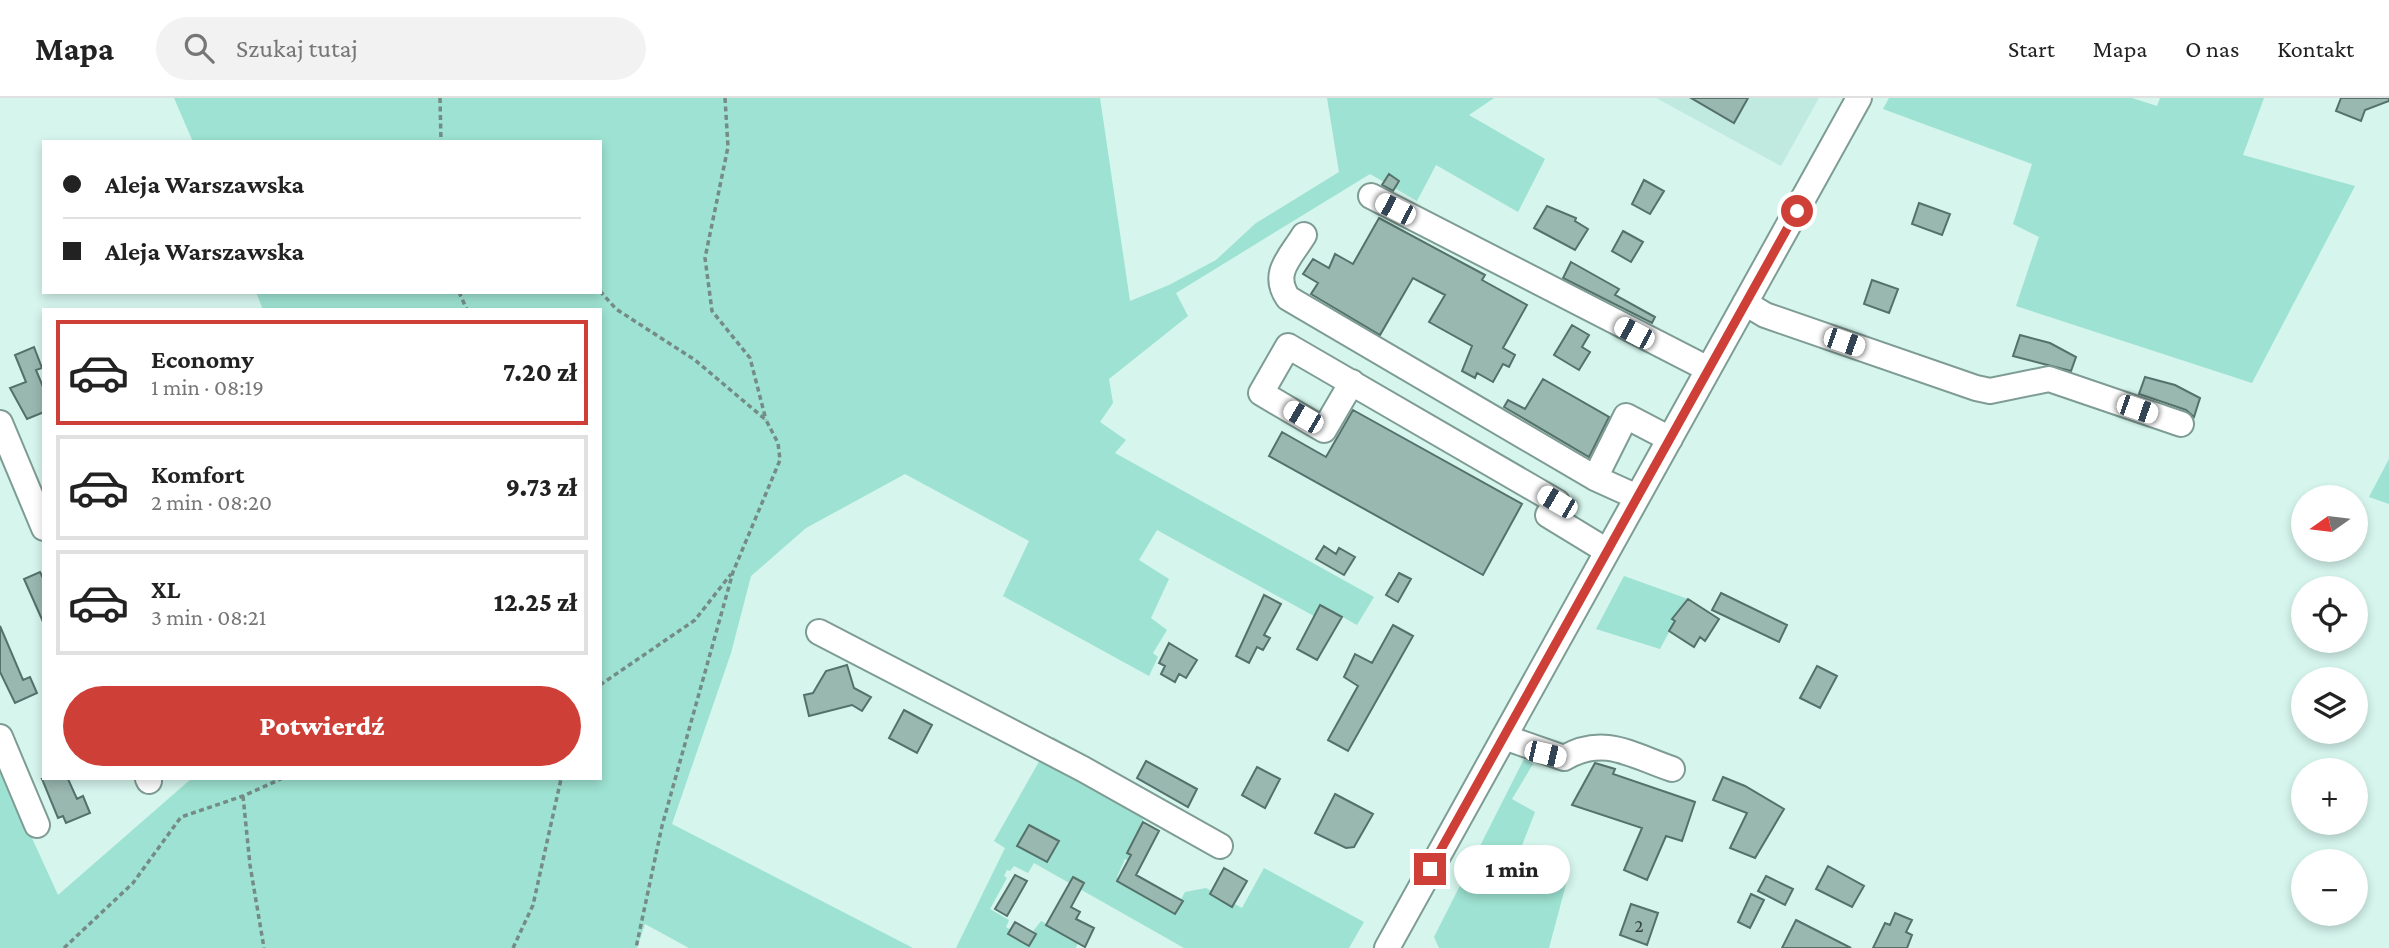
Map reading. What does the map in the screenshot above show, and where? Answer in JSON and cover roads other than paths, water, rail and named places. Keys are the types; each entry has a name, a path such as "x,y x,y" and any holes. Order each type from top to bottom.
{"street":[{"path":"1387,948 1859,98"},
{"path":"1371,197 1708,369"},
{"path":"1304,235 1280,275 1279,285 1288,298 1595,478 1637,497"},
{"path":"1745,303 1765,315 1976,388 1990,391 2049,379 2181,424"},
{"path":"1352,382 1557,502 1548,515 1607,551"},
{"path":"1595,478 1626,416 1670,439"},
{"path":"0,423 42,523"},
{"path":"818,632 1083,769 1220,846"},
{"path":"0,737 37,825"},
{"path":"1504,737 1564,758 1582,747 1599,745 1672,769"}]}
